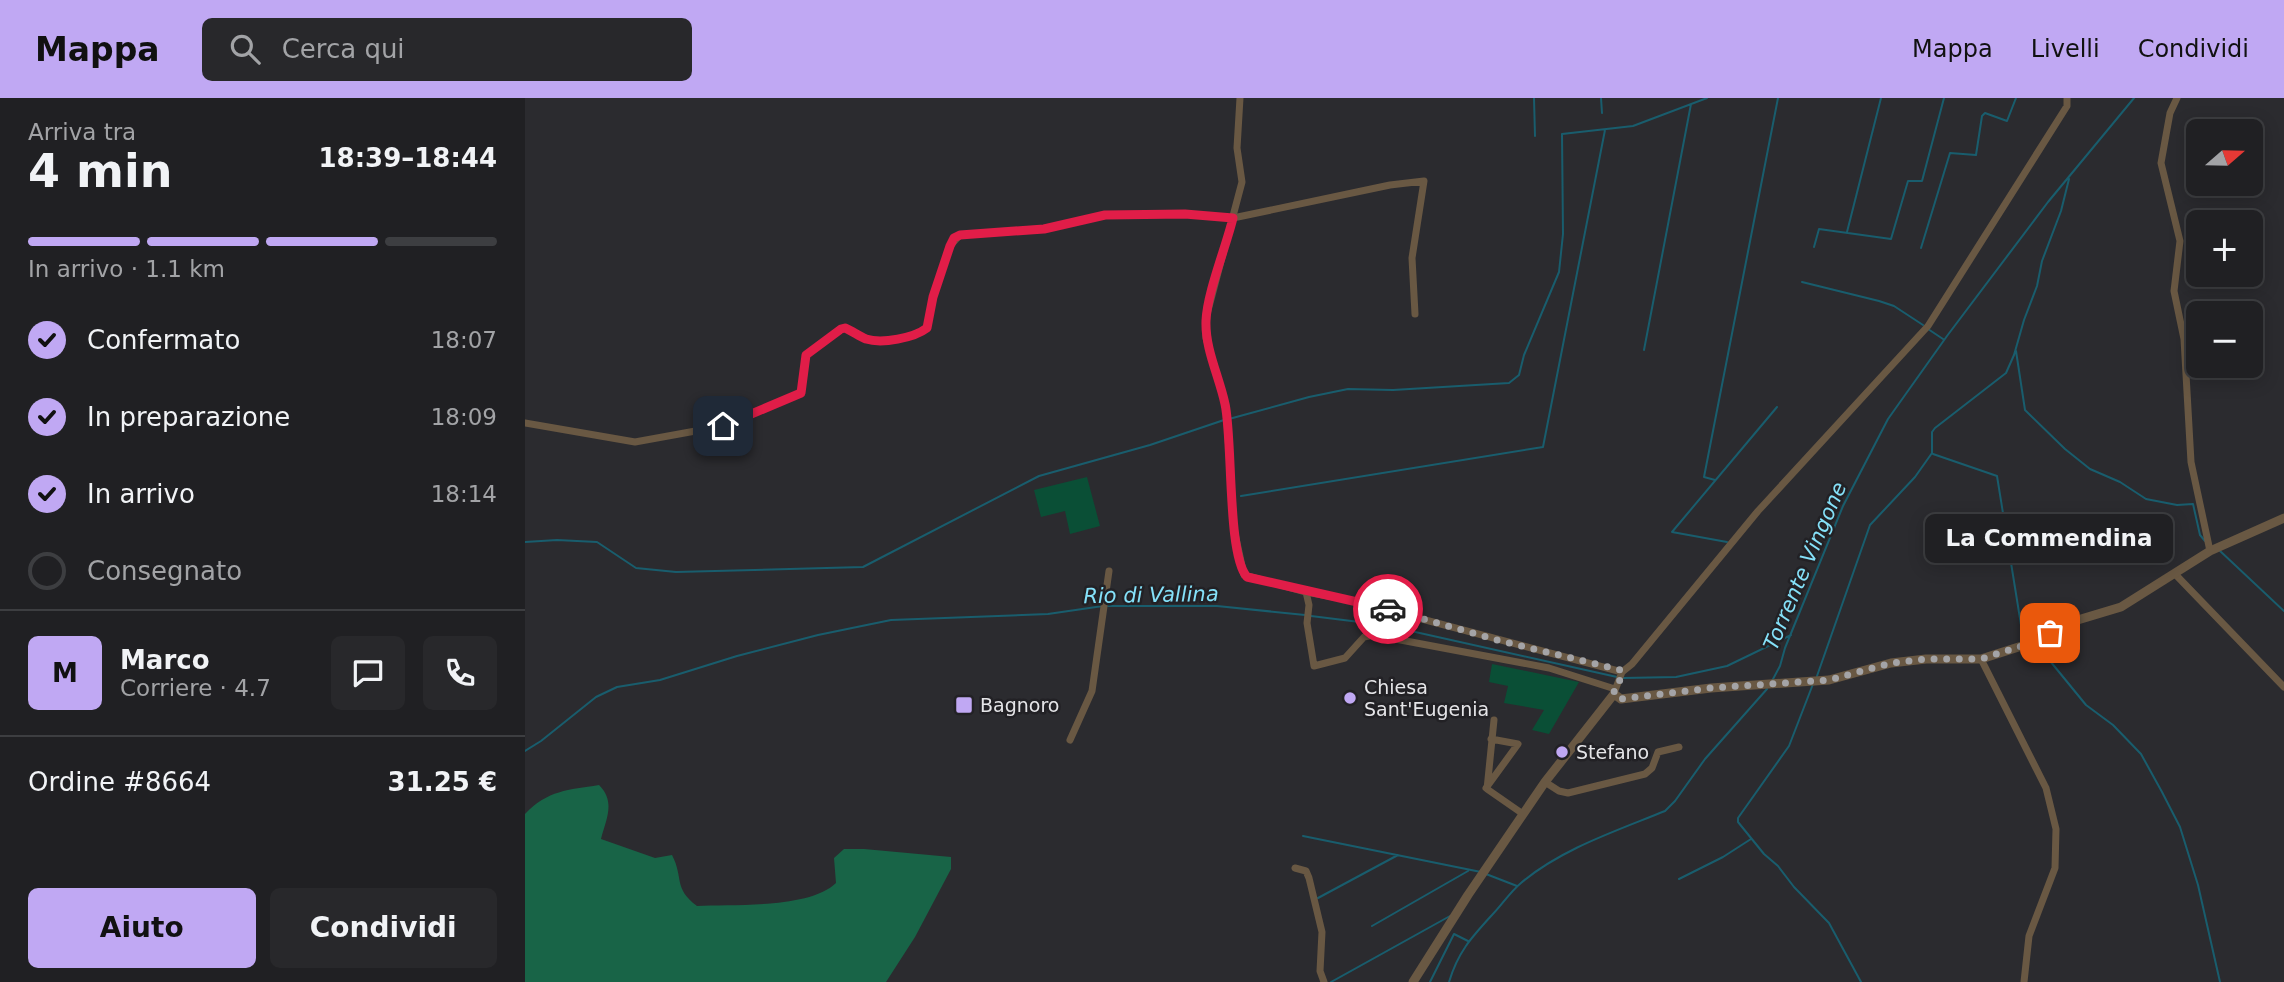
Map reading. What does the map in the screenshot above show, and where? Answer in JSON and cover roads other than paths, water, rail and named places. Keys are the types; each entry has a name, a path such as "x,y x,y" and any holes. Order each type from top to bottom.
{"street":[{"path":"1240,98 1237,148 1242,182 1206,317 1206,338 1227,419 1234,529 1241,570 1247,577 1361,602 1622,676"},
{"path":"1413,982 1523,814 1614,692 1622,676 1758,511 1928,326 2067,106 2067,98"},
{"path":"2177,98 2171,113 2161,163 2180,241 2174,291 2184,339 2191,462 2210,551"},
{"path":"525,423 635,442 723,426 801,393 806,355 841,329 845,328 865,339 874,340 918,334 927,328 933,297 954,238 960,235 1044,229 1105,215 1185,214 1233,218 1390,185 1424,181 1412,258 1415,314"},
{"path":"1306,592 1314,666 1345,657 1364,638 1374,635 1549,668 1614,692 1621,699 1829,680 1891,663 1926,659 1981,659 2028,644 2071,622 2120,607 2210,551 2284,518"},
{"path":"1070,740 1092,691 1109,571"},
{"path":"2175,574 2284,688"},
{"path":"1981,659 2046,788 2056,829 2055,868 2029,936 2024,982"},
{"path":"1486,788 1494,720"},
{"path":"1486,788 1518,744 1491,739"},
{"path":"1545,782 1559,792 1568,793 1645,775 1652,768 1658,752 1679,747"},
{"path":"1486,788 1523,814"},
{"path":"1295,868 1306,871 1309,878 1322,932 1320,971 1324,982"}],"waterway":[{"path":"1534,98 1535,136"},
{"path":"1601,98 1602,113"},
{"path":"1229,419 1348,389 1393,390 1509,383 1519,375 1524,355 1559,272 1563,234 1562,134 1633,126 1707,98"},
{"path":"1715,480 1704,477 1778,98"},
{"path":"1847,232 1881,98"},
{"path":"1814,247 1819,229 1891,239 1908,181 1922,181 1944,98"},
{"path":"1921,248 1950,153 1976,155 1982,116 1985,113 2007,121 2016,98"},
{"name":"Torrente Vingone","path":"1772,681 1843,506 1888,419 2048,202 2134,98"},
{"path":"1644,350 1691,104"},
{"path":"1241,496 1543,447 1605,130"},
{"path":"1817,676 1870,525 1915,477 1932,453 1932,432 1935,428 2006,373 2037,286 2042,261 2061,211 2069,179"},
{"path":"1802,282 1894,306 1923,325"},
{"path":"1928,329 1943,339"},
{"path":"2016,351 2025,410 2090,469 2120,482 2146,499 2177,505 2193,504 2200,535 2205,541"},
{"path":"1727,542 1672,532 1777,407"},
{"path":"525,542 597,542 636,568 676,572 863,567 1039,476 1150,445 1224,420"},
{"path":"1933,454 1997,476 2022,631 2030,639"},
{"path":"2219,550 2284,611"},
{"name":"Rio di Vallina","path":"525,751 596,697 617,687 660,680 818,635 891,620 1048,614 1103,606"},
{"name":"Rio di Vallina","path":"1108,606 1217,606 1305,615"},
{"name":"Rio di Vallina","path":"1311,616 1384,625 1617,677"},
{"name":"Rio di Vallina","path":"1623,678 1676,677 1727,666 1791,635"},
{"path":"2037,645 2086,705 2113,725 2141,754 2162,792 2180,827 2198,885 2220,982"},
{"path":"1813,684 1789,746 1738,818 1738,822 1764,854 1829,923 1861,982"},
{"name":"Torrente Vingone","path":"1449,982 1466,946 1517,887 1553,860 1665,811 1705,759 1767,689"},
{"path":"1303,836 1481,872"},
{"path":"1679,879 1723,857 1751,839"},
{"path":"1318,898 1398,855"},
{"path":"1372,926 1468,871"},
{"path":"1486,874 1517,886"},
{"path":"1331,982 1450,916"},
{"path":"1430,982 1454,934 1468,941"}],"place":[{"name":"La Commendina","path":"2050,633"},
{"name":"Chiesa Sant'Eugenia","path":"1350,698"},
{"name":"Bagnoro","path":"964,705"},
{"name":"Stefano","path":"1562,752"}]}
